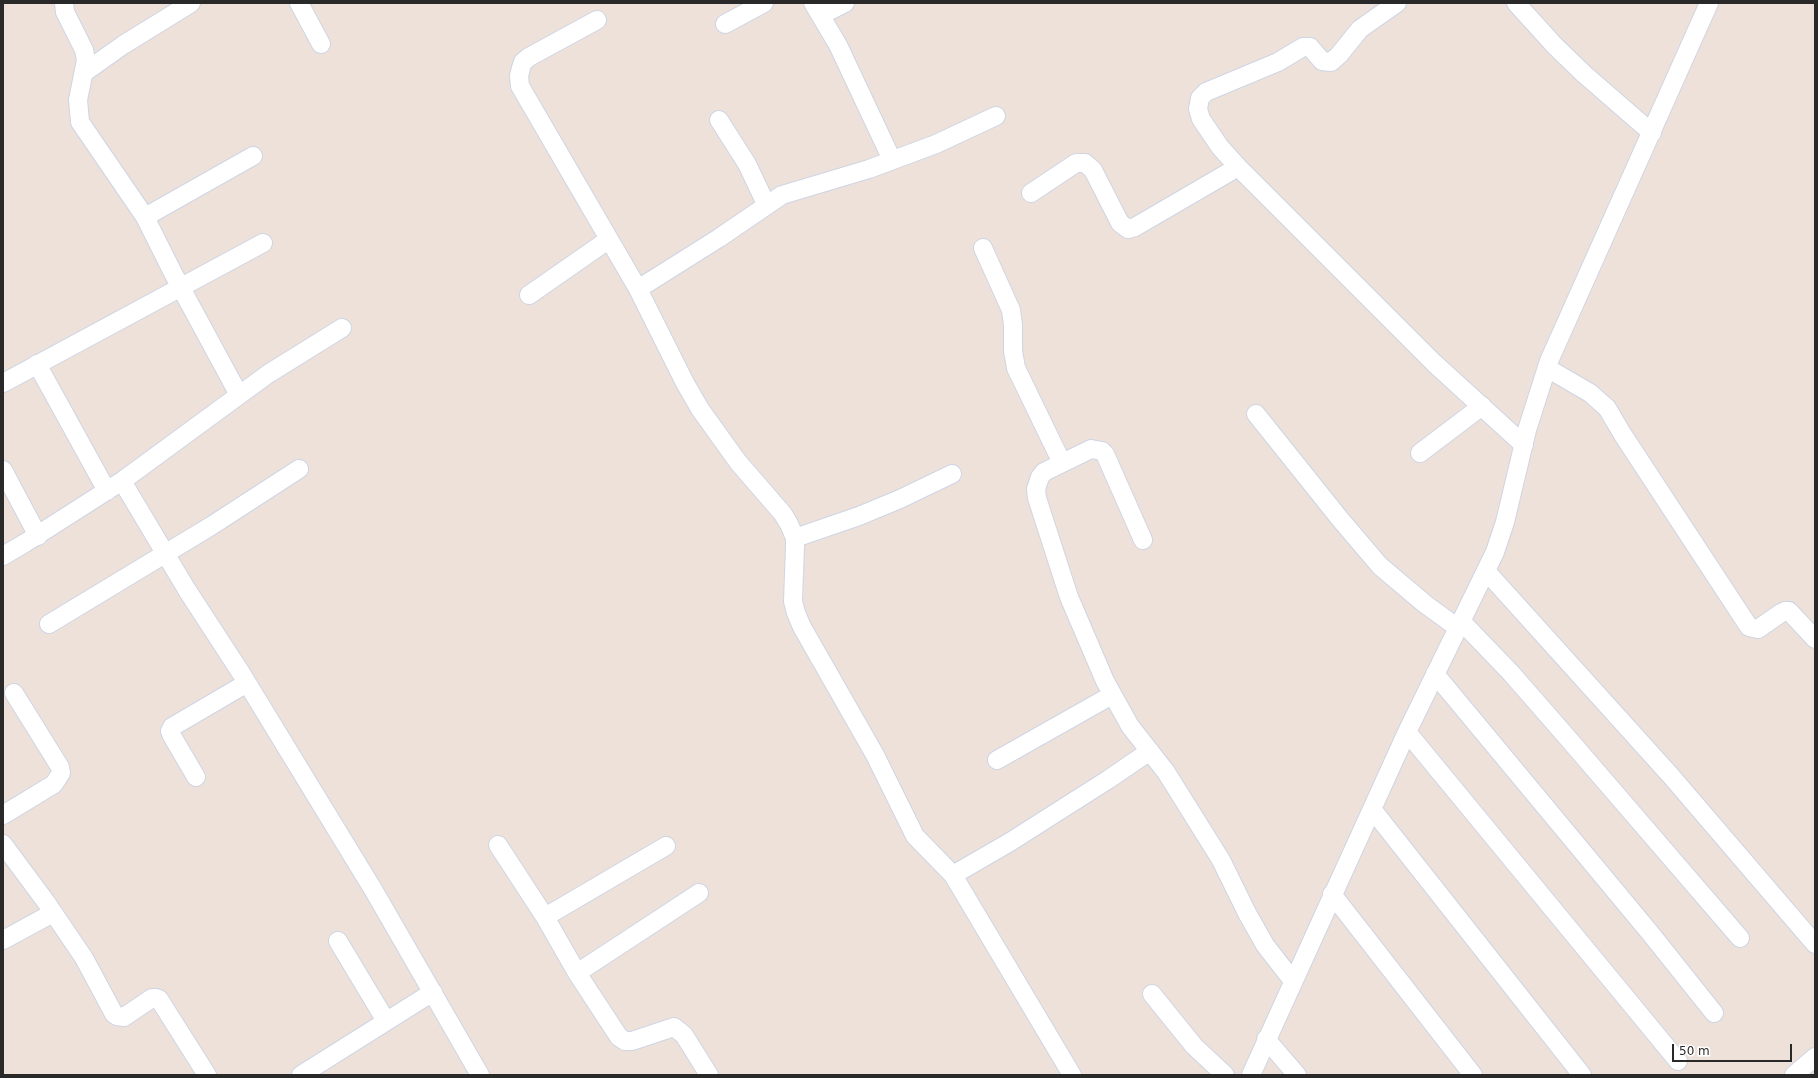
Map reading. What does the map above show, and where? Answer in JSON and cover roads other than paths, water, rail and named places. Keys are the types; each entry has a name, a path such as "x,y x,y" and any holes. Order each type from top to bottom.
{"street":[{"path":"64,3 66,12 84,50 86,60 85,72 78,100 80,122 145,217 180,287 239,395"},
{"path":"85,72 123,45 191,3"},
{"path":"299,3 321,44"},
{"path":"725,24 764,3"},
{"path":"844,3 817,9 838,45 892,160"},
{"path":"1397,3 1360,29 1339,55 1331,62 1322,61 1310,48 1306,46 1278,62 1206,92 1200,98 1198,109 1201,119 1220,147 1238,167 1322,249 1374,304 1524,445"},
{"path":"1516,3 1555,46 1584,74 1652,133"},
{"path":"1251,1075 1406,732 1460,625 1502,535 1524,445 1547,368 1709,3"},
{"path":"597,20 523,62 519,76 520,86 608,240 638,289 685,383 700,409 738,462 783,514 795,538 793,602 796,613 875,755 915,836 953,874 1072,1075"},
{"path":"638,289 719,238 766,204 782,195 863,171 953,136 996,116"},
{"path":"719,120 750,169 766,204"},
{"path":"145,217 253,156"},
{"path":"1031,193 1076,163 1085,163 1093,170 1120,223 1128,229 1135,227 1238,167"},
{"path":"529,295 608,240"},
{"path":"3,383 263,243"},
{"path":"983,248 1011,310 1013,326 1013,351 1016,368 1062,463"},
{"path":"3,556 38,536 122,481 239,395 294,357 342,328"},
{"path":"37,364 107,491"},
{"path":"1547,368 1590,393 1607,408 1623,435 1749,626 1758,629 1785,611 1790,612 1815,639"},
{"path":"1420,453 1482,406"},
{"path":"1256,414 1340,519 1380,566 1425,604 1460,625 1511,673 1740,938"},
{"path":"1143,540 1105,454 1102,451 1091,449 1044,472 1040,477 1036,489 1037,498 1069,598 1112,696 1130,726 1166,772 1221,860 1247,913 1265,945 1293,981"},
{"path":"48,624 212,526 299,469"},
{"path":"3,470 38,536"},
{"path":"795,538 859,516 900,499 952,474"},
{"path":"122,481 165,554 247,683 374,892 480,1075"},
{"path":"1486,571 1671,776 1815,944"},
{"path":"1435,674 1646,928 1714,1013"},
{"path":"196,777 172,736 170,731 172,727 247,683"},
{"path":"3,815 54,784 61,773 60,767 14,693"},
{"path":"997,760 1112,696"},
{"path":"1406,732 1678,1061"},
{"path":"953,874 1016,838 1150,751"},
{"path":"1372,809 1582,1075"},
{"path":"3,844 84,958 114,1014 124,1017 152,998 158,999 207,1075"},
{"path":"498,845 545,918 577,973 620,1037 625,1041 632,1041 674,1027 684,1035 709,1075"},
{"path":"545,918 666,846"},
{"path":"577,973 699,893"},
{"path":"1332,894 1473,1075"},
{"path":"3,940 53,913"},
{"path":"338,941 386,1021"},
{"path":"301,1075 433,992"},
{"path":"1152,994 1194,1046 1226,1075"},
{"path":"1266,1039 1297,1075"},
{"path":"1794,1075 1815,1057"}]}
